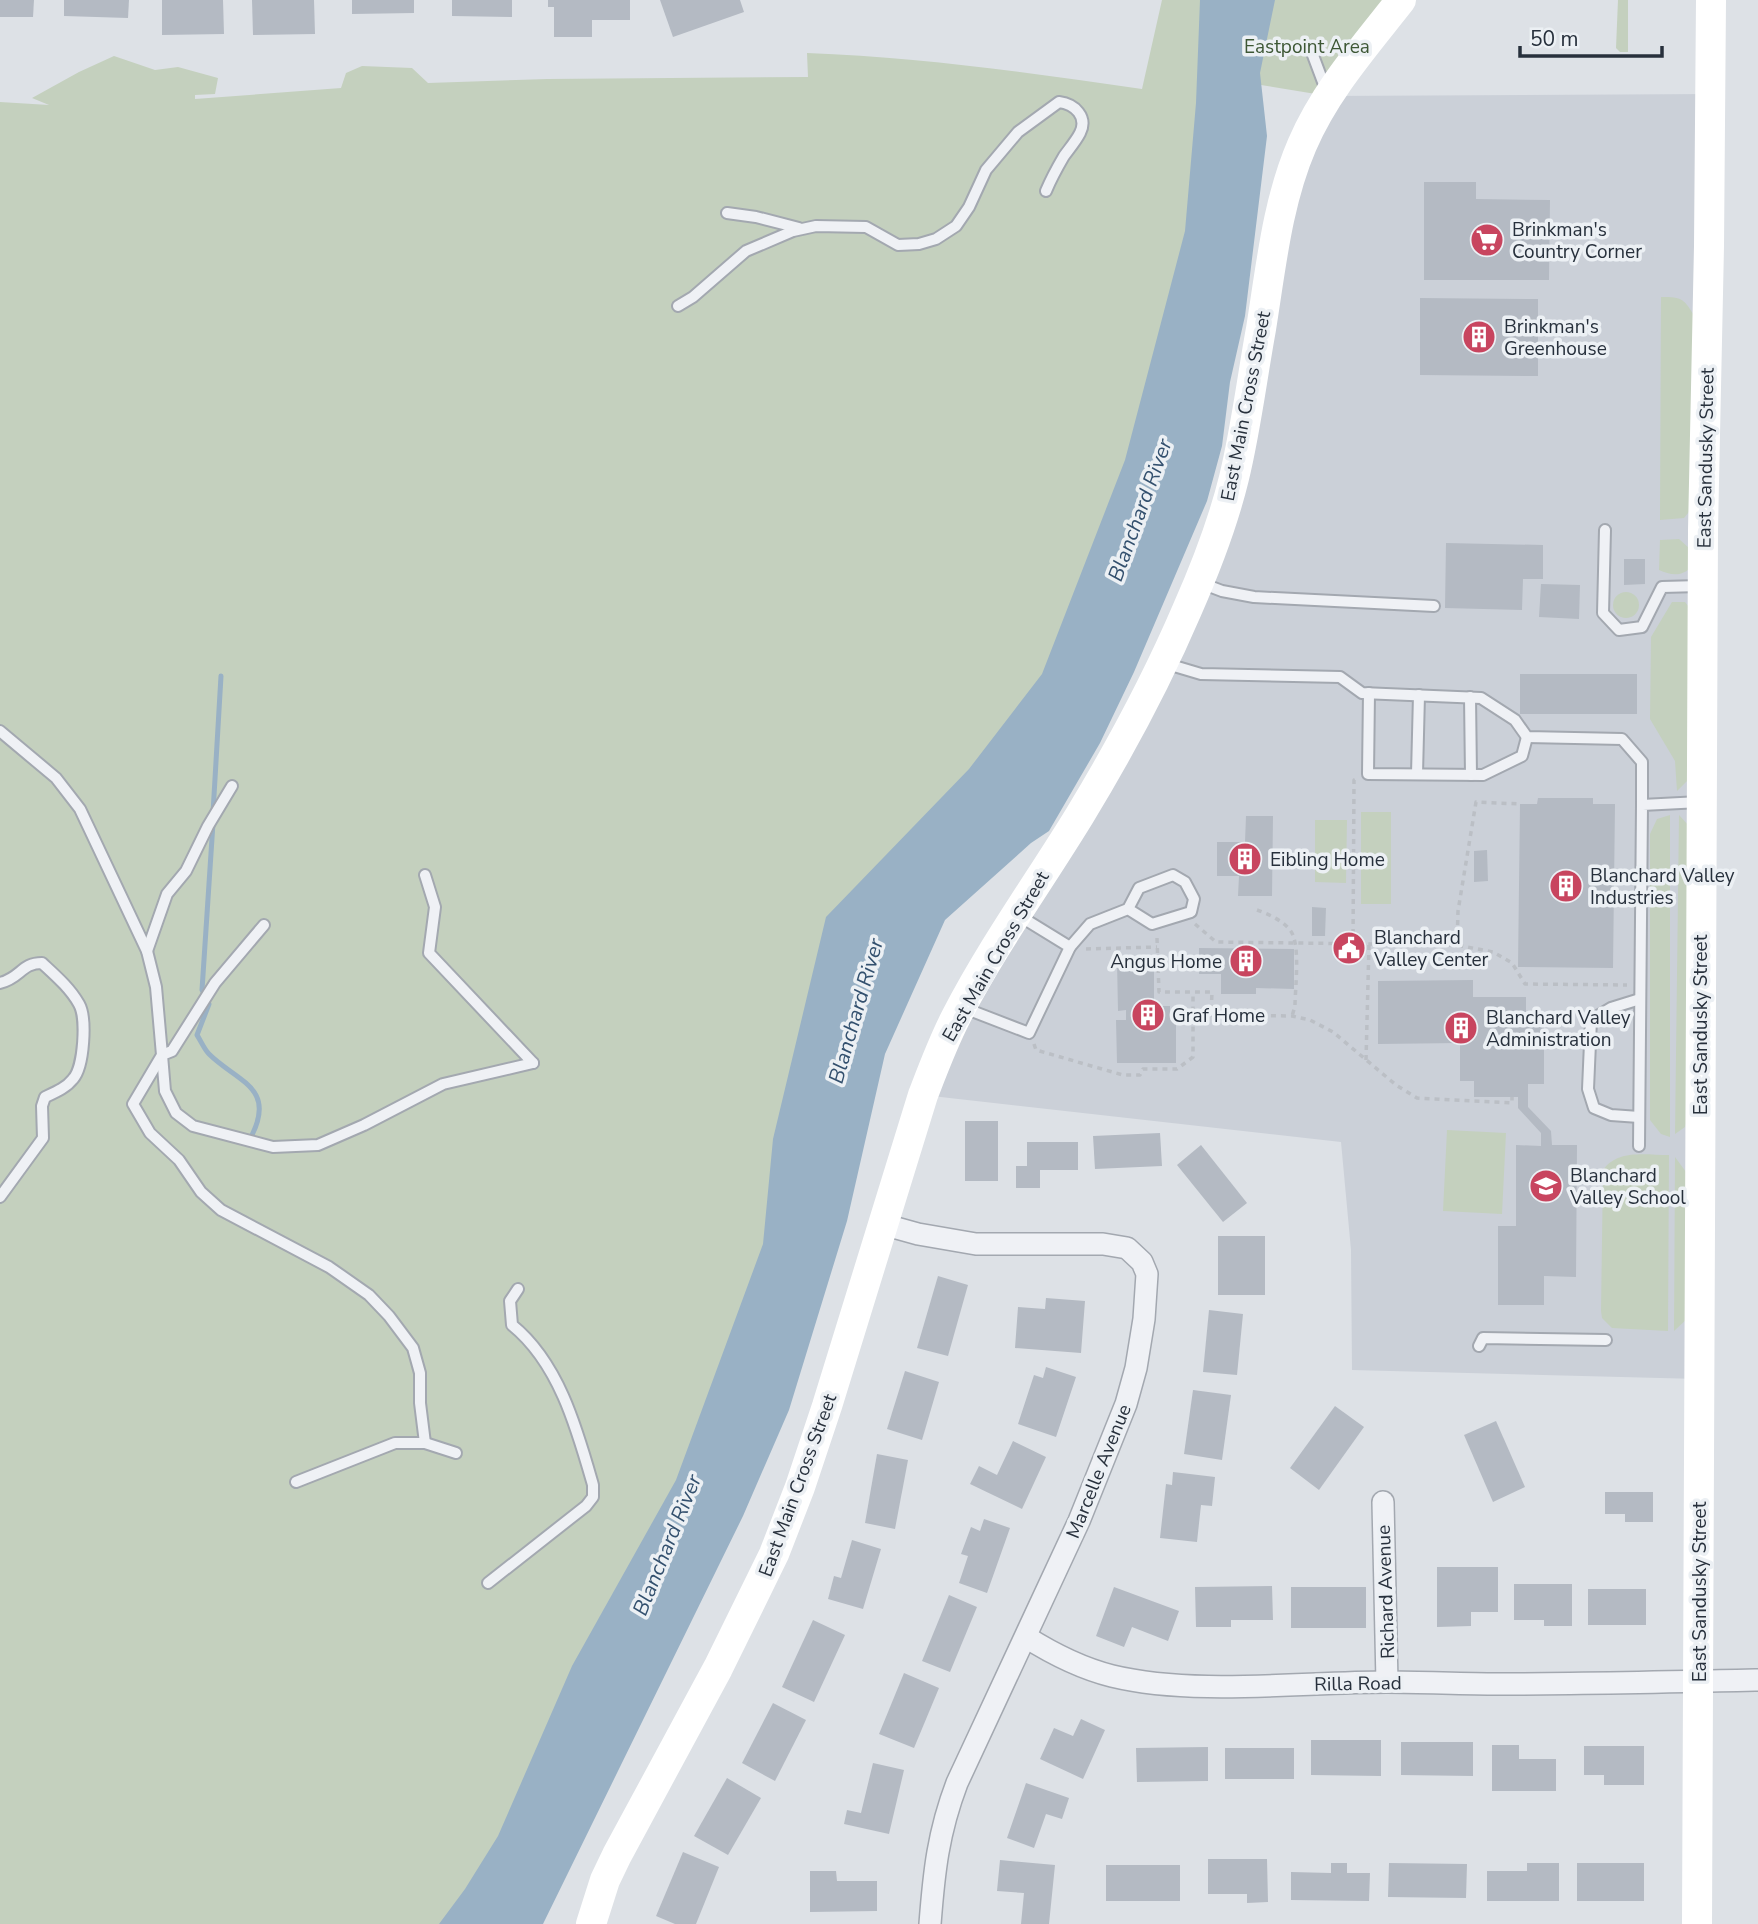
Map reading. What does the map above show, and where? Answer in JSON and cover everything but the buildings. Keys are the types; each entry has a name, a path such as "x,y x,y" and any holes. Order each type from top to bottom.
{"main road":[{"name":"East Main Cross Street","path":"591,1924 605,1880 617,1855 718,1668 774,1554 827,1406 882,1224 938,1056 961,1007 1088,802 1163,663 1199,582 1223,518 1234,477 1285,198 1302,145 1328,96 1401,0"},
{"name":"East Sandusky Street","path":"1697,1924 1701,802 1711,0"}],"street":[{"name":"Marcelle Avenue","path":"882,1224 918,1234 976,1244 1103,1244 1127,1248 1142,1262 1147,1274 1140,1344 1126,1404 1079,1521 957,1783 944,1817 938,1845 930,1924"},
{"name":"Richard Avenue","path":"1383,1502 1387,1682"},
{"name":"Rilla Road","path":"1026,1637 1056,1656 1083,1667 1139,1681 1226,1685 1758,1680"}],"lane":[{"path":"1311,50 1328,96"},
{"path":"678,306 694,297 746,251 802,229 816,226 866,227 898,245 919,244 936,239 956,226 969,207 986,170 1017,132 1059,102 1068,103 1077,109 1082,118 1081,132 1060,163 1046,191"},
{"path":"727,213 756,217 802,229"},
{"path":"1605,530 1603,613 1619,630 1642,627 1662,587 1703,586"},
{"path":"1199,582 1222,591 1254,597 1434,606"},
{"path":"1163,663 1201,674 1340,677 1362,693 1369,693 1470,697 1481,698 1515,720 1527,737 1522,757 1483,775 1368,774 1369,693"},
{"path":"1417,774 1419,695"},
{"path":"1470,697 1471,775"},
{"path":"0,731 56,778 80,809 147,951 156,988 165,1091 176,1114 193,1126 273,1147 318,1145 364,1125 443,1084 533,1063 429,953 435,906 425,875"},
{"path":"1527,737 1622,739 1642,762 1639,1146"},
{"path":"147,951 167,894 186,871 232,786"},
{"path":"1642,805 1701,802"},
{"path":"961,1007 1030,1032 1070,947 1090,924 1128,909 1139,888 1173,875 1185,883 1194,899 1191,912 1152,924 1128,909"},
{"path":"1017,915 1070,947"},
{"path":"264,925 215,983 172,1051 162,1055 133,1104 150,1133 179,1160 201,1192 221,1210 329,1267 369,1295 389,1316 413,1348 420,1373 420,1403 425,1443"},
{"path":"0,983 10,981 31,963 42,963 81,1007 83,1023 80,1069 65,1087 46,1097 42,1106 43,1138 0,1197"},
{"path":"1639,1117 1611,1115 1594,1108 1588,1089 1591,1020 1611,1008 1640,999"},
{"path":"488,1583 586,1506 593,1497 593,1485 568,1407 534,1346 512,1325 510,1301 518,1289"},
{"path":"1479,1346 1483,1338 1606,1340"},
{"path":"296,1482 395,1443 425,1443 456,1453"}],"path":[{"path":"1353,944 1354,780 1368,774"},
{"path":"1457,945 1458,911 1476,802 1520,804"},
{"path":"1257,910 1272,916 1291,930 1296,943 1295,1006 1292,1016"},
{"path":"1184,915 1216,942 1457,945 1493,952 1512,963 1525,984 1640,985"},
{"path":"1156,923 1159,992 1212,992 1211,1015 1292,1016 1310,1020 1333,1032 1396,1085 1417,1098 1512,1102 1512,1097"},
{"path":"1366,1060 1369,944"},
{"path":"1070,947 1094,951 1157,947"},
{"path":"1030,1032 1036,1050 1123,1075 1140,1075 1143,1069 1177,1069 1193,1057 1193,992"}],"shaded area":[{"name":"Blanchard Valley Center","path":"1711,94 1699,1379 1352,1370 1351,1250 1341,1142 923,1095 1208,559 1276,239 1328,96"}],"green space":[{"path":"1162,0 1200,0 1200,65 1229,89 1063,725 875,935 798,1217 496,1924 0,1924 0,102 49,105 32,98 114,56 155,70 178,67 218,78 215,94 195,95 195,99 341,88 346,73 362,66 412,68 428,83 547,79 808,77 807,53 933,62 1142,89"},
{"name":"Eastpoint Area","path":"1241,0 1401,0 1328,96 1230,80"},
{"path":"1618,0 1628,0 1628,52 1620,52 1616,48"},
{"path":"1661,297 1682,300 1695,317 1692,508 1684,518 1660,520"},
{"path":"1679,539 1689,548 1690,568 1675,574 1659,570 1660,540"},
{"path":"1626,592 1635,596 1639,605 1635,614 1626,618 1617,614 1613,605 1617,596"},
{"path":"1672,602 1685,602 1692,611 1691,777 1677,791 1675,761 1650,719 1651,637"},
{"path":"1361,812 1391,812 1391,904 1361,904"},
{"path":"1670,815 1670,1137 1661,1134 1650,1120 1650,834 1657,819"},
{"path":"1679,815 1689,826 1689,1116 1685,1127 1675,1134"},
{"path":"1315,820 1347,820 1346,883 1315,882"},
{"path":"1447,1130 1506,1133 1502,1214 1443,1211"},
{"path":"1669,1155 1668,1331 1612,1328 1602,1318 1601,1311 1603,1170 1609,1163 1624,1156"},
{"path":"1675,1157 1686,1172 1688,1318 1674,1331"}],"water":[{"name":"Blanchard River","path":"1200,0 1275,0 1260,73 1267,136 1245,316 1230,382 1222,446 1207,501 1134,672 1100,743 1049,831 1031,843 945,920 885,1054 847,1221 789,1410 743,1516 543,1924 439,1924 465,1889 498,1836 572,1666 676,1480 763,1244 773,1139 826,917 969,769 1042,674 1125,460 1185,231 1196,103"}],"waterway":[{"path":"213,813 221,676"},
{"path":"213,823 202,990 209,1004 197,1035 209,1054 241,1079 256,1095 258,1119 252,1135"}],"place":[{"name":"Brinkman's Country Corner","path":"1487,240"},
{"name":"Brinkman's Greenhouse","path":"1479,337"},
{"name":"Eibling Home","path":"1245,859"},
{"name":"Blanchard Valley Industries","path":"1566,886"},
{"name":"Blanchard Valley Center","path":"1349,948"},
{"name":"Angus Home","path":"1246,961"},
{"name":"Graf Home","path":"1148,1015"},
{"name":"Blanchard Valley Administration","path":"1461,1028"},
{"name":"Blanchard Valley School","path":"1546,1186"}]}
